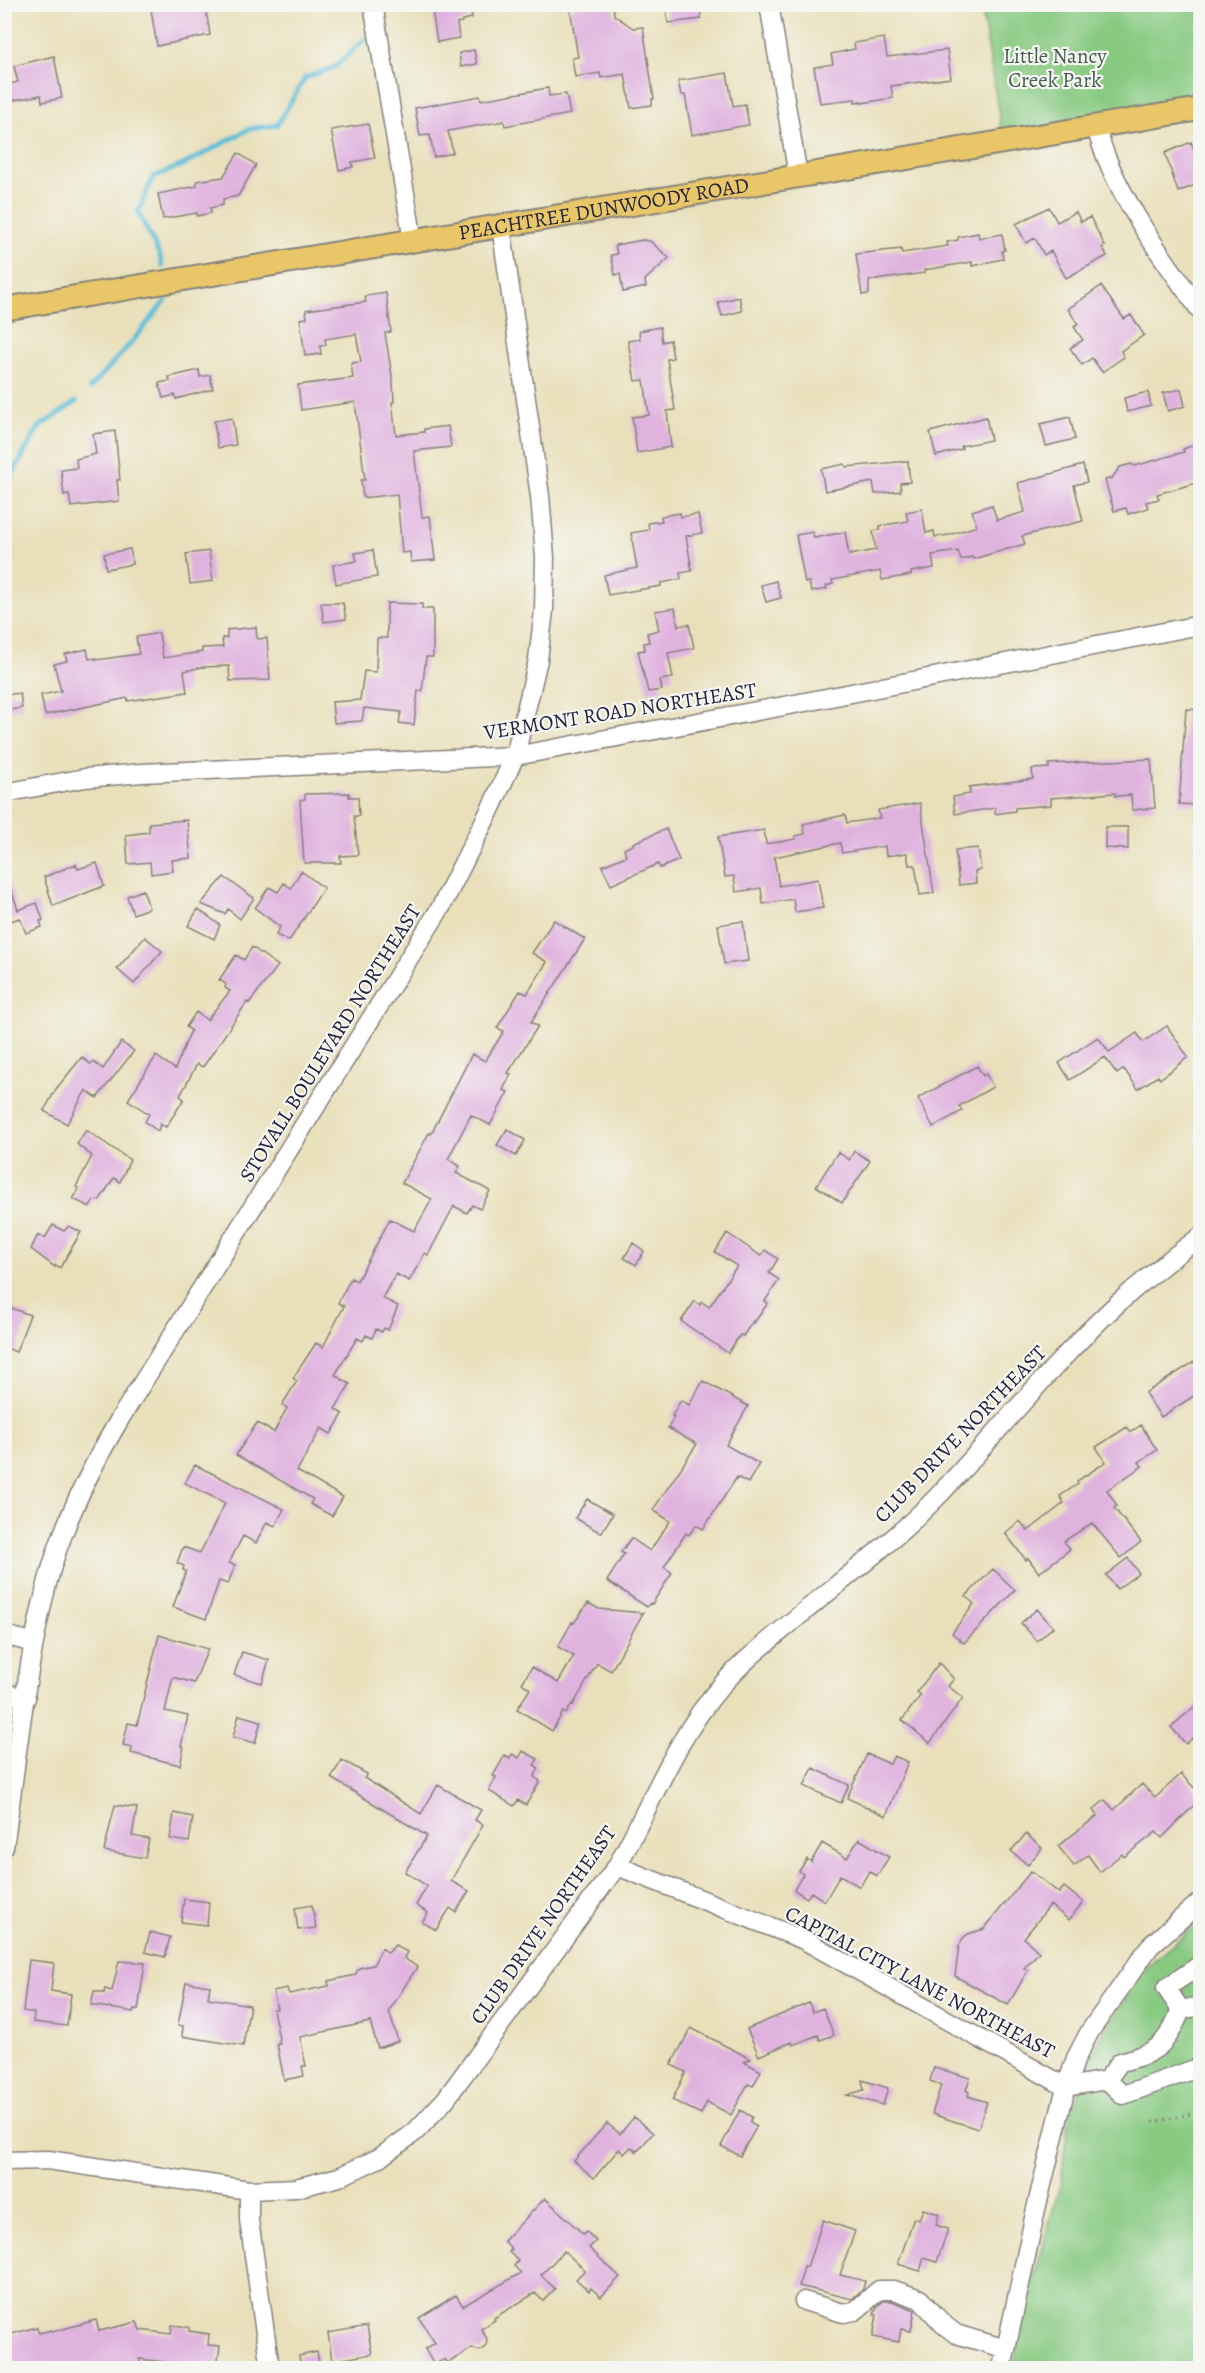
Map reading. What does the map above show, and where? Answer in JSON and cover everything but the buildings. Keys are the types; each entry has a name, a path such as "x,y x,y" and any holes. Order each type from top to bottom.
{"main road":[{"name":"PEACHTREE DUNWOODY ROAD","path":"4,309 1200,109"}],"street":[{"path":"373,4 413,241"},
{"path":"769,4 798,176"},
{"path":"1096,126 1103,154 1137,216 1200,310"},
{"name":"STOVALL BOULEVARD NORTHEAST","path":"4,1847 34,1643 47,1582 66,1526 84,1485 113,1431 441,907 515,756 538,660 544,610 545,556 540,496 501,226"},
{"name":"VERMONT ROAD NORTHEAST","path":"4,793 85,778 142,773 515,756 1200,625"},
{"name":"CLUB DRIVE NORTHEAST","path":"4,2161 48,2160 249,2190 296,2188 339,2177 379,2158 415,2132 446,2100 617,1866 680,1743 698,1714 722,1684 757,1651 898,1534 935,1498 1069,1352 1115,1306 1165,1263 1200,1237"},
{"path":"4,1635 34,1643"},
{"path":"4,1693 26,1698"},
{"name":"CAPITAL CITY LANE NORTHEAST","path":"617,1866 804,1940 1066,2087"},
{"path":"1002,2368 1036,2209 1066,2087 1076,2058 1090,2031 1144,1955 1170,1927 1200,1902"},
{"path":"1181,2010 1166,1988 1200,1965"},
{"path":"1181,2010 1200,2006"},
{"path":"1066,2087 1107,2080 1120,2061 1143,2056 1161,2047 1172,2032 1181,2010"},
{"path":"1107,2080 1123,2095 1200,2067"},
{"path":"249,2190 249,2220 270,2368"},
{"path":"804,2301 843,2313 855,2311 879,2290 894,2290 921,2299 943,2324 956,2334 1006,2349"}],"path":[{"path":"1153,2122 1200,2112"}],"green space":[{"name":"Little Nancy Creek Park","path":"981,5 1200,5 1200,108 1003,140"},
{"path":"1200,1922 1200,2368 1013,2368 1027,2303 1061,2181 1068,2122 1097,2043 1146,1967"}],"waterway":[{"path":"162,266 160,256 138,212 153,177 183,165 249,129 277,125 305,78 335,67 365,39"},
{"path":"90,388 166,300"},
{"path":"4,489 39,427 76,402"}]}
